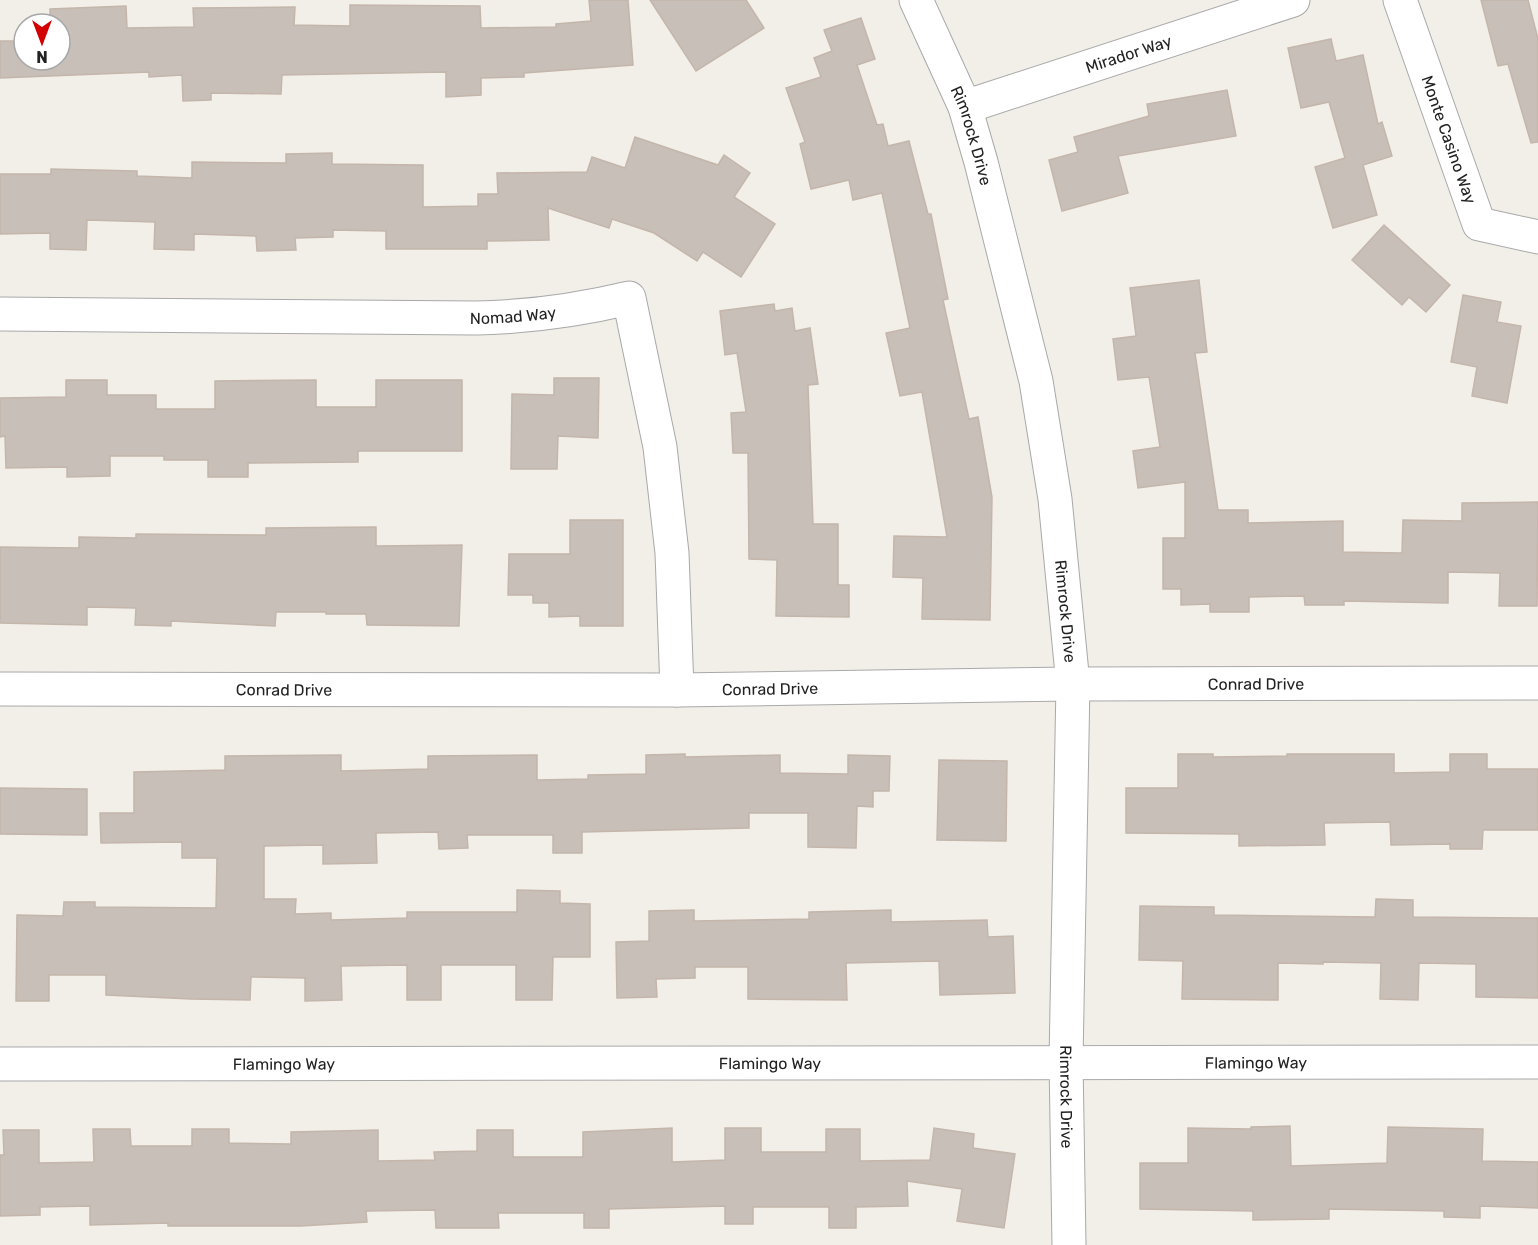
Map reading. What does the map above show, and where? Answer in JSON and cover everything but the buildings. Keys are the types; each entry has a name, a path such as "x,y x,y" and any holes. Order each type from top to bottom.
{"street":[{"name":"Rimrock Drive","path":"915,0 965,107 1035,381 1055,499 1073,684 1066,1061 1069,1245"},
{"name":"Mirador Way","path":"965,107 1293,0"},
{"name":"Monte Casino Way","path":"1400,0 1479,224 1538,237"},
{"name":"Nomad Way","path":"0,315 515,317 592,307 629,298 660,447 672,553 677,690"},
{"name":"Conrad Drive","path":"0,689 677,690 1073,684 1538,683"},
{"name":"Flamingo Way","path":"0,1064 1538,1062"}]}
